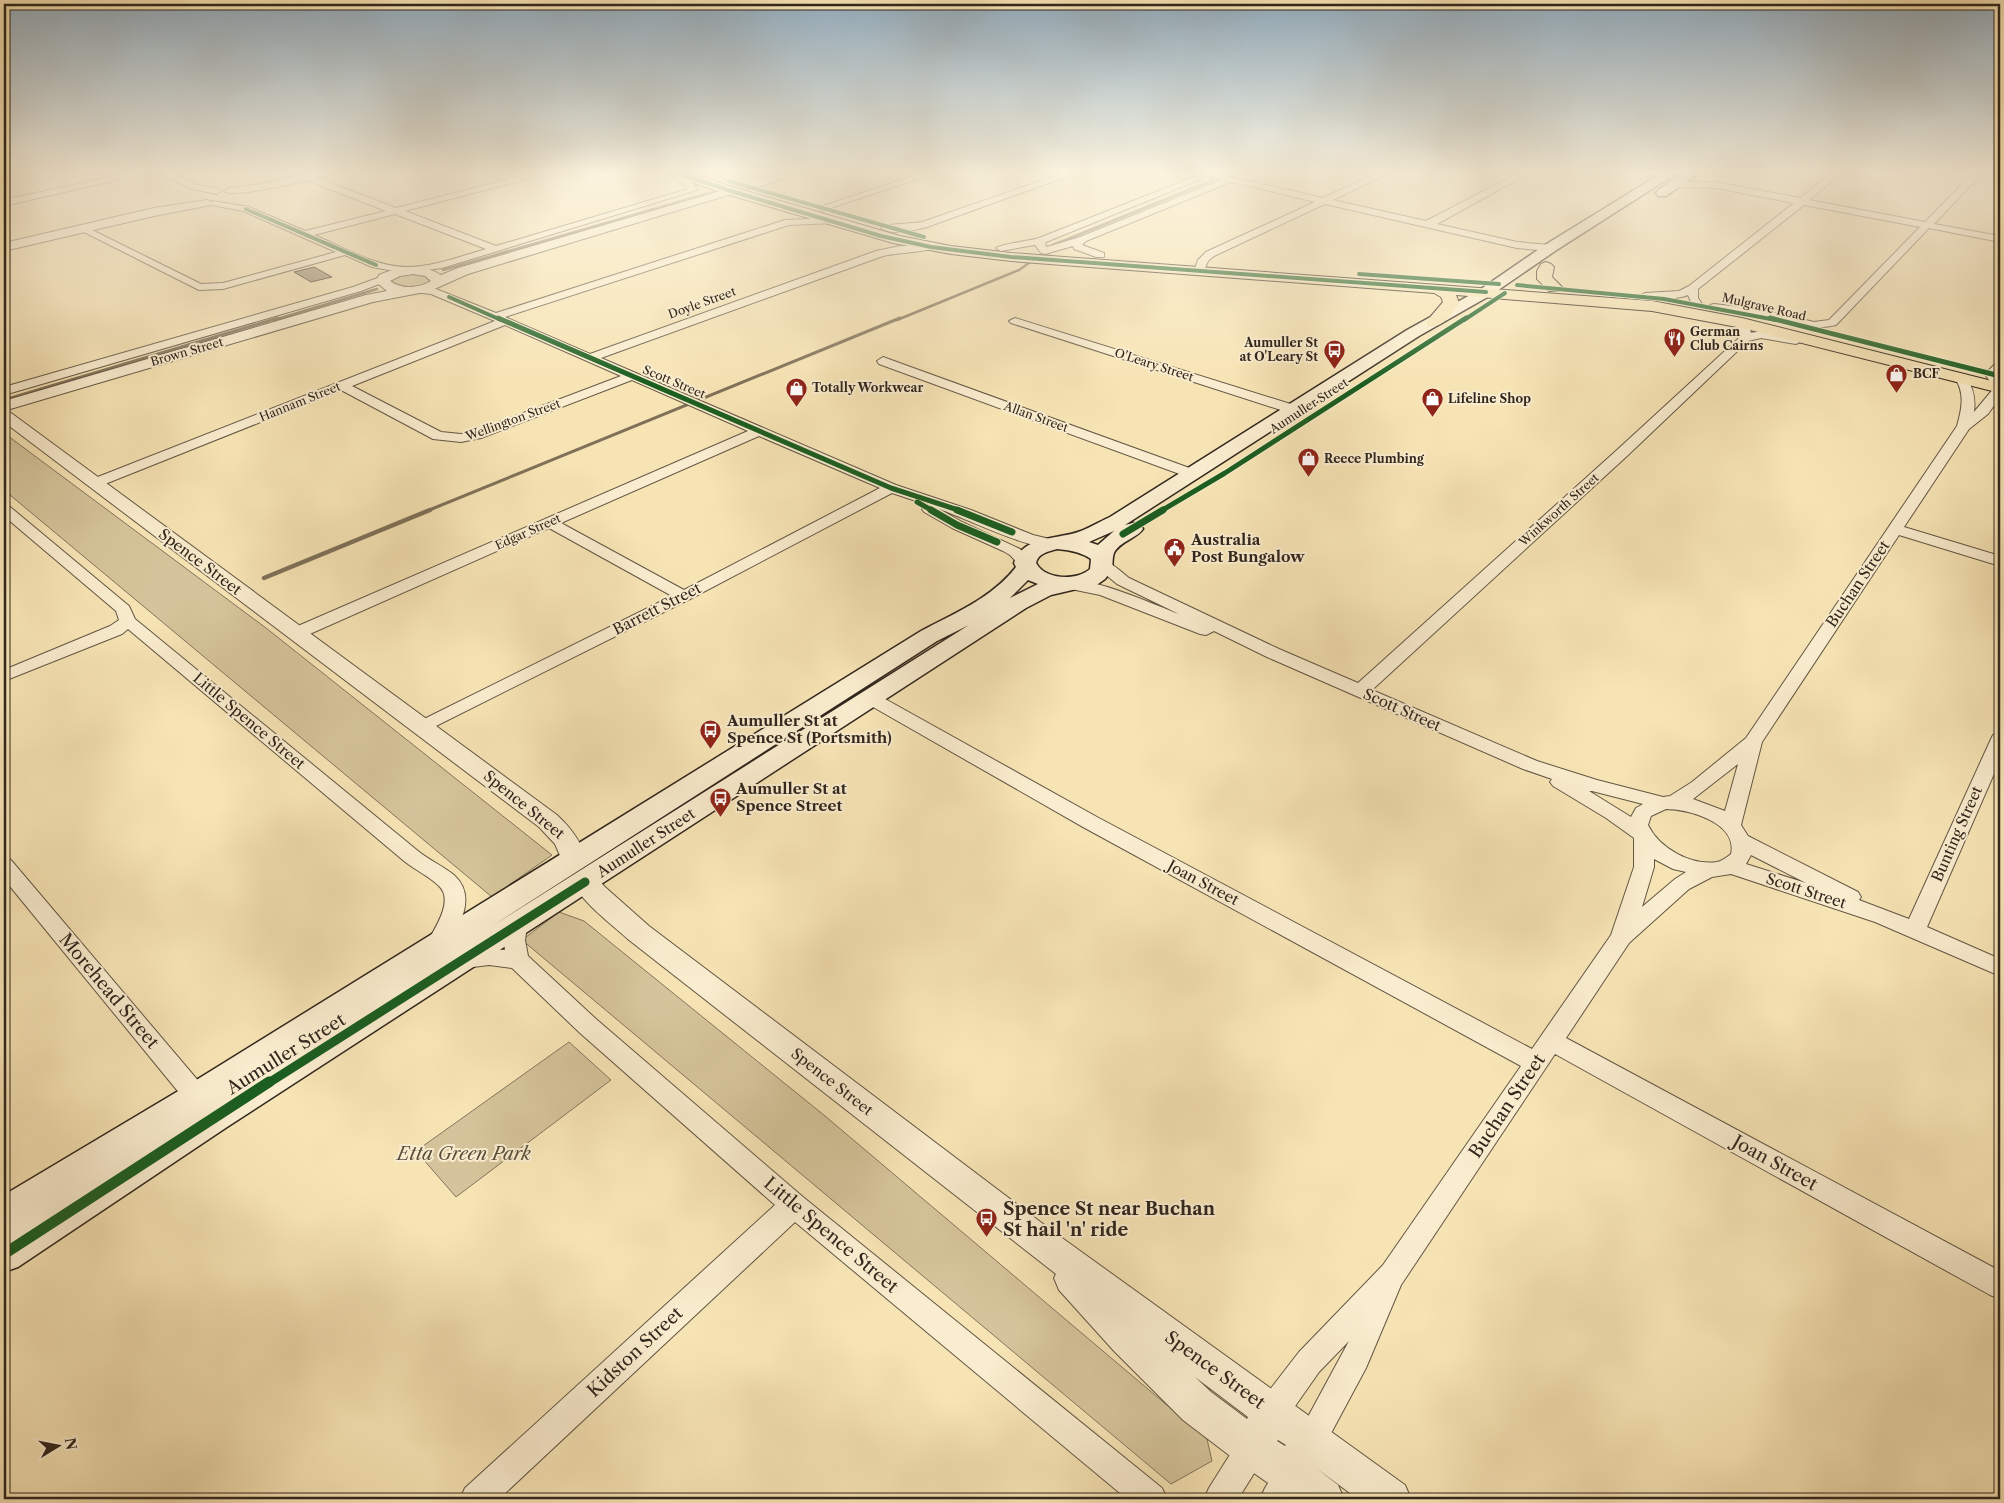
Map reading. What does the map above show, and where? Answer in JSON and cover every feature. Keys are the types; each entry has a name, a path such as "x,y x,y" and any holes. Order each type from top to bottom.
{"main road":[{"name":"Mulgrave Road","path":"944,241 1011,257 1200,267 1502,289 1652,306 1743,331 1834,335 1961,378 1998,386"},
{"name":"Mulgrave Road","path":"955,241 1001,248 1043,246 1100,256 1200,267 1438,288 1555,288 1645,296 1714,307 1834,335 1998,386"},
{"name":"Aumuller Street","path":"1102,563 1104,550 1115,539 1225,473 1421,346 1547,258 1564,241"},
{"name":"Aumuller Street","path":"1570,251 1586,241"},
{"path":"1547,258 1543,274 1544,279 1555,288"},
{"path":"1434,322 1451,302 1448,294 1438,288"},
{"name":"Aumuller Street","path":"1055,544 1080,539 1102,530 1292,409 1434,322 1502,289"},
{"path":"1366,363 1390,354 1406,344 1421,346"},
{"path":"1055,544 1081,546 1091,550 1102,563 1097,575 1089,580 1065,584 1038,579 1025,566 1028,554 1036,549 1055,544"},
{"name":"Aumuller Street","path":"449,953 516,926 579,871 759,744 929,636 1002,594 1013,586 1025,566"},
{"name":"Aumuller Street","path":"4,1254 206,1107 449,953 579,871 847,715 1029,596 1065,584"},
{"path":"759,744 766,749 774,749 820,722 847,715"},
{"name":"Aumuller Street","path":"4,1216 206,1107"}],"street":[{"path":"4,247 28,241"},
{"path":"109,241 199,286 213,287 346,252"},
{"path":"321,241 376,265 393,270 407,270 435,278 563,241"},
{"path":"475,241 495,249"},
{"path":"386,282 392,273 442,264 522,241"},
{"name":"Hannam Street","path":"95,484 342,386 500,319 709,241"},
{"path":"880,253 885,241"},
{"name":"Doyle Street","path":"590,358 918,241"},
{"path":"1043,246 1054,241"},
{"path":"1043,246 1071,241"},
{"path":"1080,241 1077,244 1078,247 1100,256"},
{"path":"1200,267 1210,254 1238,241"},
{"path":"1500,241 1517,245 1547,258"},
{"path":"1645,296 1680,294 1692,288 1752,241"},
{"path":"1834,335 1913,241"},
{"path":"442,264 432,269 439,287 449,297"},
{"path":"376,265 386,282 415,290"},
{"name":"Brown Street","path":"4,406 371,298 431,286 435,278"},
{"name":"Brown Street","path":"4,391 386,282 387,291 371,298"},
{"path":"1692,288 1693,298 1697,304"},
{"name":"Scott Street","path":"415,290 429,291 449,297 891,488 966,513 1029,539 1055,544"},
{"name":"O'Leary Street","path":"1015,321 1292,409"},
{"name":"Winkworth Street","path":"1360,691 1622,453 1743,331"},
{"name":"Allan Street","path":"883,360 1190,474"},
{"name":"Wellington Street","path":"342,386 438,436 461,438 476,435 632,376"},
{"name":"Buchan Street","path":"1961,378 1966,384 1970,399 1964,426"},
{"name":"Buchan Street","path":"1621,937 1644,867 1642,836 1638,821 1642,812 1651,806 1669,803 1699,786 1753,742 1964,426 1983,411 1998,386"},
{"name":"Spence Street","path":"4,414 559,831 569,843 579,871 595,894 639,933 1039,1241 1392,1499"},
{"name":"Edgar Street","path":"297,633 759,431"},
{"name":"Scott Street","path":"891,488 957,525 1015,552 1025,566"},
{"name":"Barrett Street","path":"422,727 684,596 891,488"},
{"name":"Little Spence Street","path":"4,509 123,608 128,620 411,856 449,883 455,897 449,953"},
{"path":"549,522 684,596"},
{"path":"1895,529 2000,562"},
{"name":"Scott Street","path":"1102,563 1124,582 1274,653 1530,765 1592,785 1669,803 1690,805 1710,812 1736,833 1883,916 2000,968"},
{"name":"Scott Street","path":"1065,584 1106,592 1189,625 1274,653"},
{"path":"4,676 116,630 128,620"},
{"name":"Joan Street","path":"872,699 1090,822 1537,1063"},
{"name":"Bunting Street","path":"1915,930 2000,739"},
{"name":"Buchan Street","path":"1220,1499 1273,1411 1309,1362 1393,1274 1621,937 1682,884 1719,867 1736,862 1741,855 1736,833 1753,742"},
{"name":"Scott Street","path":"1530,765 1612,813 1642,836 1655,850 1674,861 1693,867 1719,867 1883,916"},
{"name":"Morehead Street","path":"4,865 206,1107"},
{"path":"449,953 518,960 514,940 516,926"},
{"name":"Little Spence Street","path":"518,960 588,1026 794,1205 1151,1499"},
{"name":"Joan Street","path":"1551,1041 2000,1286"},
{"name":"Kidston Street","path":"476,1499 794,1205"},
{"name":"Spence Street","path":"1039,1241 1127,1338 1212,1419 1252,1448 1284,1487 1324,1499"},
{"name":"Buchan Street","path":"1284,1487 1356,1358 1393,1274"}],"green space":[{"path":"402,273 421,275 430,282 421,286 411,287 401,286 392,282 391,280"},
{"path":"4,433 266,628 552,855 492,897 4,490"},
{"path":"559,912 584,921 825,1116 1207,1439 1212,1461 1171,1484 522,940"},
{"name":"Etta Green Park","path":"569,1042 611,1080 456,1197 416,1151"}],"building":[{"path":"314,267 332,277 311,282 294,272"}],"waterway":[{"path":"443,270 543,241"},
{"path":"1053,245 1063,241"},
{"path":"897,320 1019,270 1029,263"},
{"path":"274,320 377,289"},
{"path":"11,398 278,318"},
{"path":"427,511 900,318"},
{"path":"264,578 430,510"}],"cycle path":[{"path":"321,241 376,265"},
{"path":"904,241 931,247 1011,257 1486,292"},
{"path":"1359,274 1499,284"},
{"path":"1517,285 1640,296 1713,307 1821,330 2000,376"},
{"path":"1123,534 1225,473 1505,293"},
{"path":"449,297 891,488 966,513 1012,532"},
{"path":"917,502 957,525 997,542"},
{"path":"4,1254 215,1117 585,882"}],"place":[{"name":"German Club Cairns","path":"1674,358"},
{"name":"Aumuller St at O'Leary St","path":"1334,369"},
{"name":"BCF","path":"1897,393"},
{"name":"Totally Workwear","path":"796,407"},
{"name":"Lifeline Shop","path":"1432,418"},
{"name":"Reece Plumbing","path":"1308,478"},
{"name":"Australia Post Bungalow","path":"1175,568"},
{"name":"Aumuller St at Spence St (Portsmith)","path":"711,749"},
{"name":"Aumuller St at Spence Street","path":"720,817"},
{"name":"Spence St near Buchan St hail 'n' ride","path":"987,1238"}]}
